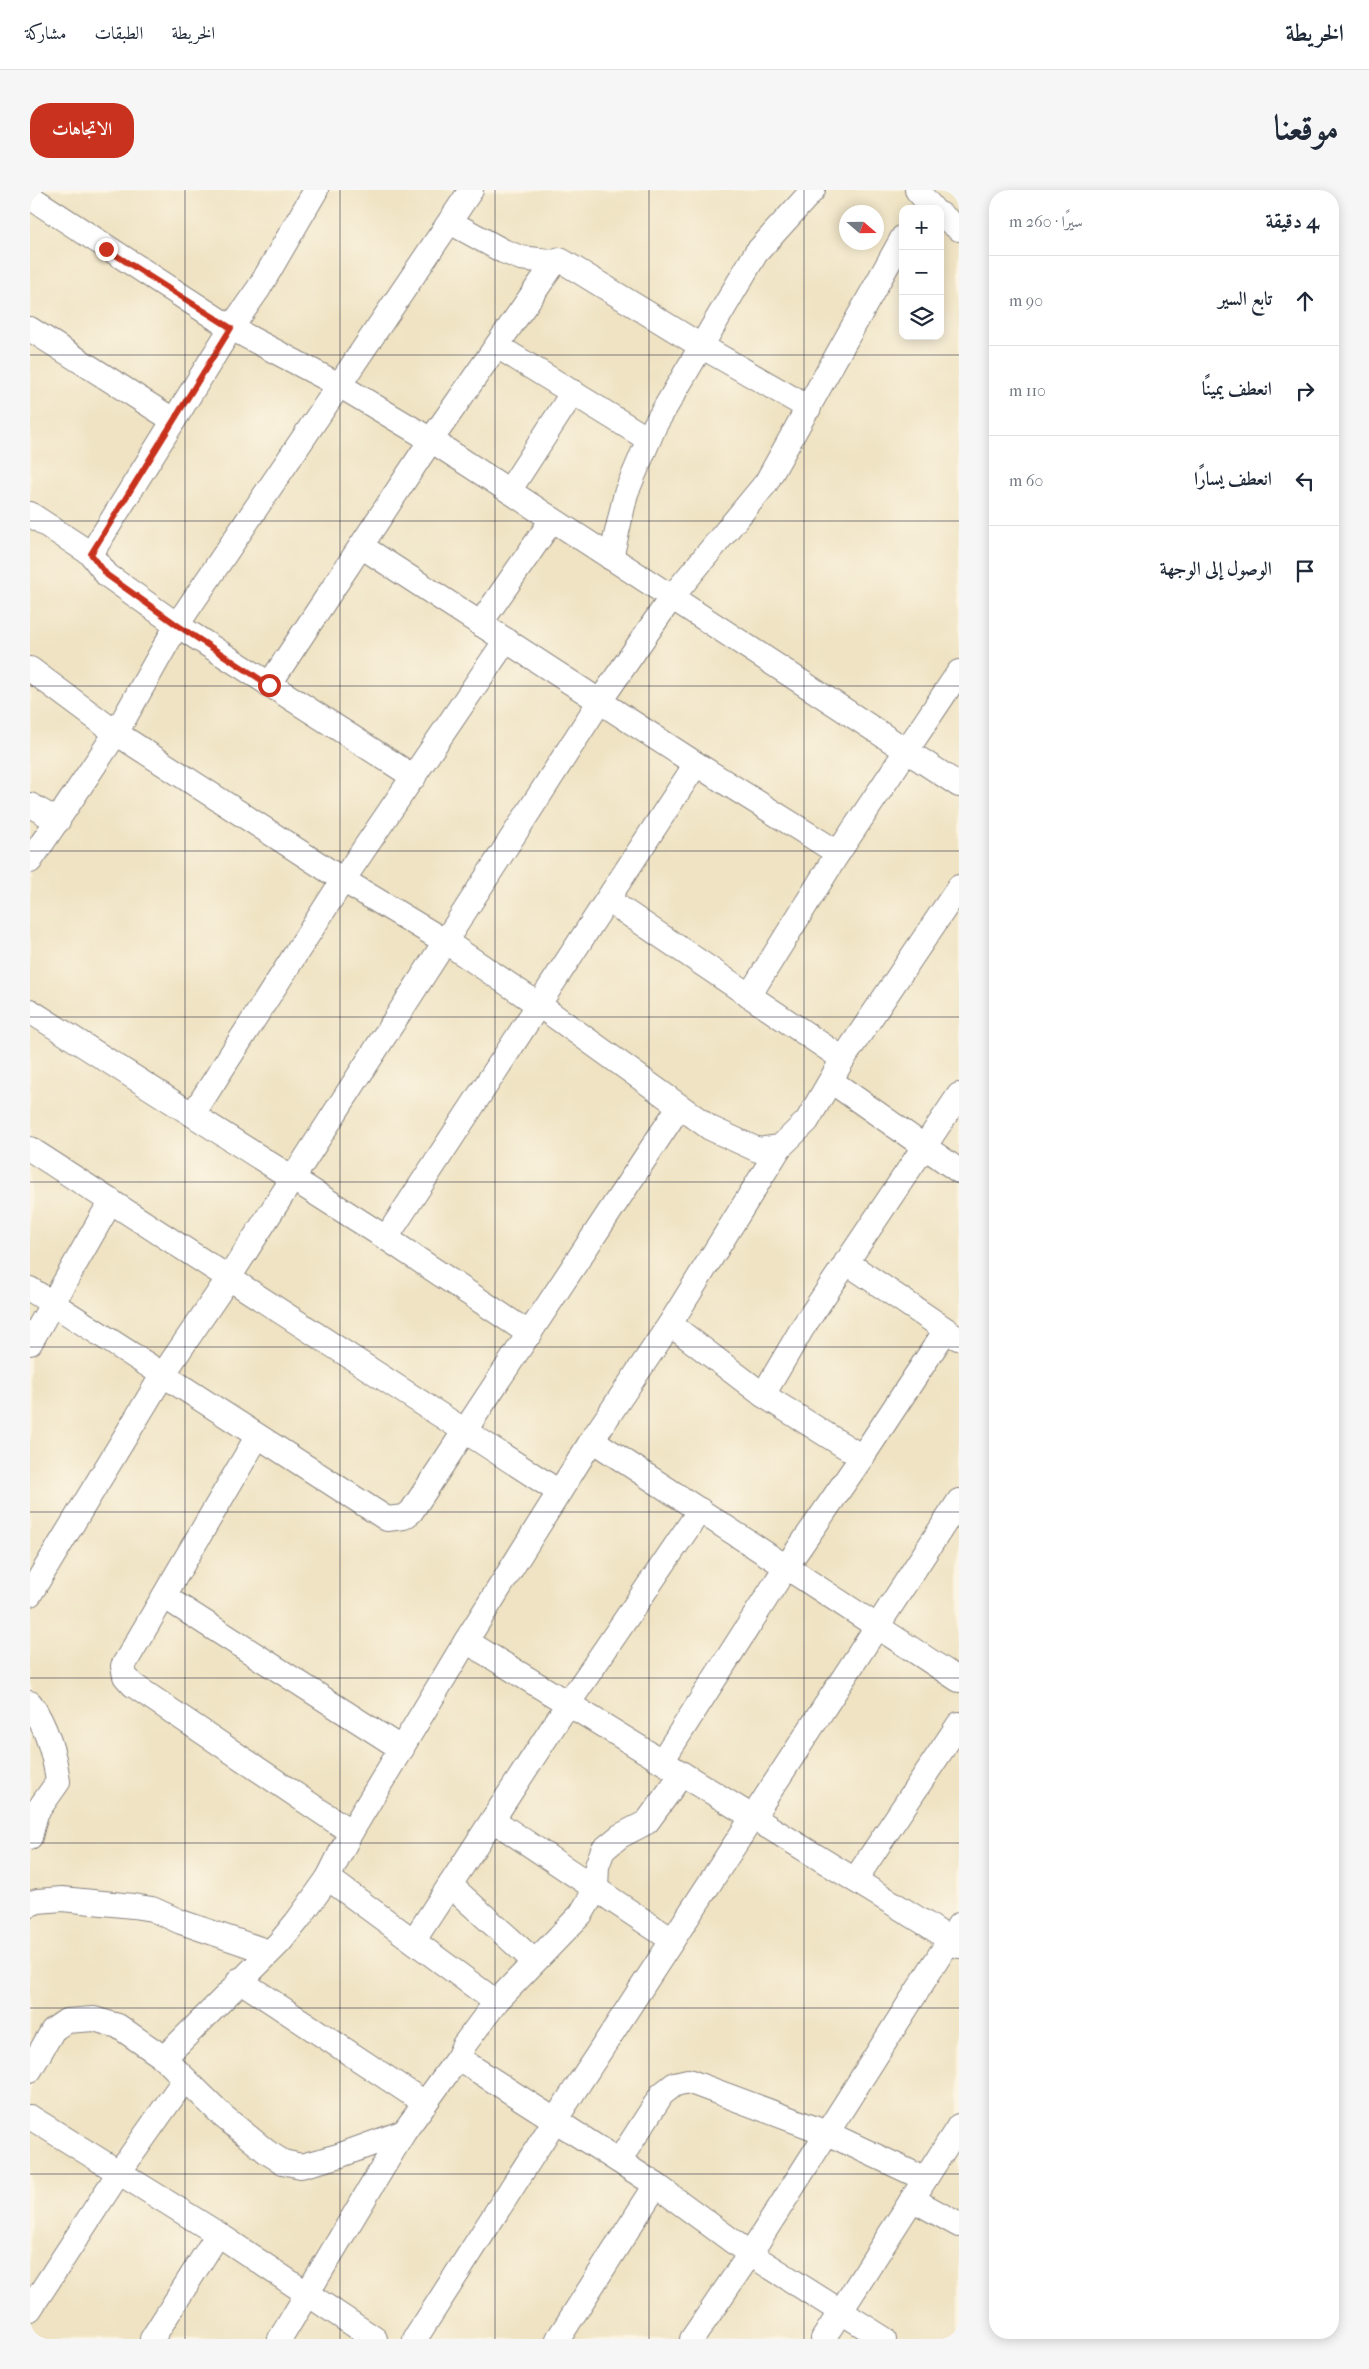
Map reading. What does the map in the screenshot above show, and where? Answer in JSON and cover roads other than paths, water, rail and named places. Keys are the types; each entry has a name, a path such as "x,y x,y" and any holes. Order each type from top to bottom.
{"street":[{"path":"91,554 231,328 259,288 316,190"},
{"path":"30,861 116,733 177,625 471,190"},
{"path":"611,558 626,492 648,439 756,253 813,190"},
{"path":"30,198 231,328 339,385 431,440 959,785"},
{"path":"926,204 959,229"},
{"path":"450,222 503,251 522,258 555,262 560,260 701,346 809,408"},
{"path":"30,1594 162,1376 228,1279 600,702 671,598 766,483 899,244"},
{"path":"269,685 431,440 555,262"},
{"path":"30,329 173,420"},
{"path":"497,346 648,439"},
{"path":"508,491 573,392"},
{"path":"30,514 91,554 107,575 177,625 414,778"},
{"path":"480,624 552,520"},
{"path":"362,546 696,764 838,853"},
{"path":"193,1114 343,880 506,640"},
{"path":"30,670 116,733 343,880 446,942 539,1005 710,1128 758,1150 780,1147"},
{"path":"749,996 838,853 959,672"},
{"path":"386,1238 696,764"},
{"path":"30,805 58,821"},
{"path":"164,2058 239,1980 269,1952 298,1920 328,1878 351,1832 558,1492 670,1324 780,1147 807,1121 843,1059 959,887"},
{"path":"608,900 843,1059"},
{"path":"30,1011 386,1238 530,1334"},
{"path":"831,1081 959,1171"},
{"path":"763,1395 803,1327 959,1095"},
{"path":"30,1289 162,1376 387,1519 404,1518 411,1512 466,1431 679,1107"},
{"path":"30,1149 558,1492"},
{"path":"30,1342 111,1201"},
{"path":"662,1761 786,1567 862,1457 952,1335 846,1262"},
{"path":"670,1324 763,1395 862,1457"},
{"path":"257,1437 123,1666 125,1676 133,1685 351,1832"},
{"path":"592,1440 959,1680"},
{"path":"414,1940 568,1704 700,1510"},
{"path":"415,2339 752,1817 956,1512"},
{"path":"165,1597 402,1749"},
{"path":"466,1641 855,1880 956,1937 750,2254 692,2339"},
{"path":"30,1704 38,1714 47,1738 56,1766 58,1782 36,1813 30,1838"},
{"path":"855,1880 959,1724"},
{"path":"280,2339 309,2294 404,2132 458,2058 464,2045 496,2002 581,1914 596,1888 597,1866 603,1850 620,1836 647,1822 682,1774"},
{"path":"493,1820 672,1940"},
{"path":"328,1878 496,2002"},
{"path":"450,1885 534,1961"},
{"path":"30,1904 38,1900 62,1899 134,1906 152,1910 269,1952"},
{"path":"239,1980 425,2104"},
{"path":"33,2054 53,2030 66,2021 94,2019 118,2026 164,2058 224,2117 267,2152 283,2162 301,2166 338,2156 404,2132"},
{"path":"458,2058 656,2185 750,2254 884,2339"},
{"path":"30,2309 120,2171 185,2079"},
{"path":"619,2161 662,2094 674,2084 688,2081 827,2133 925,2179"},
{"path":"30,2117 120,2171 218,2234 374,2339"},
{"path":"823,2339 959,2126"},
{"path":"558,2339 656,2185"},
{"path":"912,2199 959,2225"},
{"path":"152,2339 218,2234"}]}
